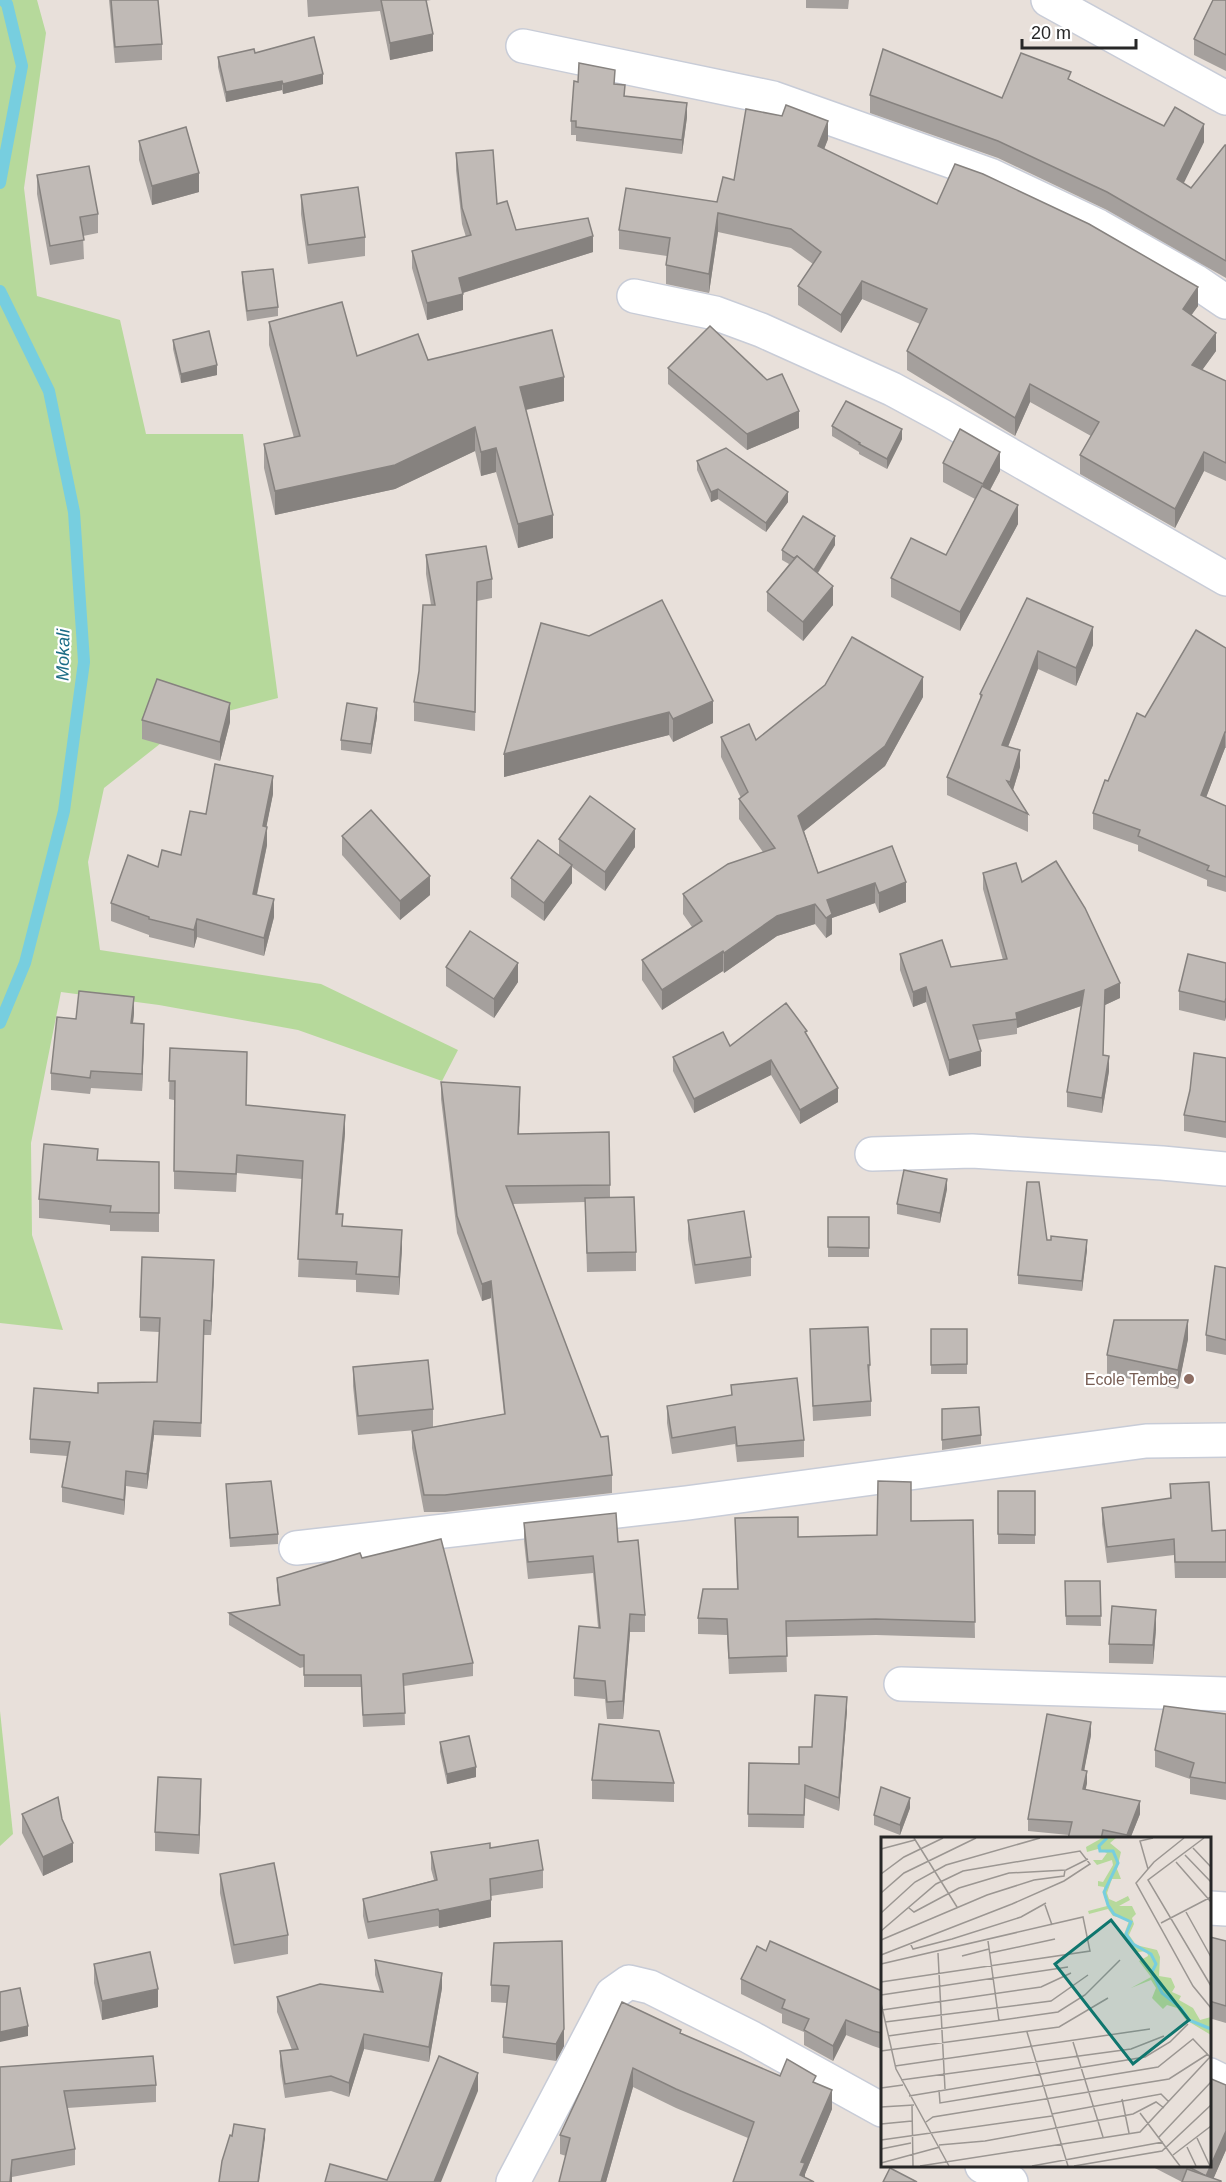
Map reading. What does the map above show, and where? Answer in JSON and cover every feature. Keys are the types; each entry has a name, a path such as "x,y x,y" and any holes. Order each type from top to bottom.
{"street":[{"path":"1048,0 1226,98"},
{"path":"522,46 774,98 990,175 1098,226 1195,281 1226,302"},
{"path":"634,296 715,313 761,330 892,389 1226,579"},
{"path":"872,1154 972,1151 1226,1169"},
{"path":"296,1548 687,1503 1146,1441 1226,1440"},
{"path":"901,1684 1226,1694"},
{"path":"1211,1908 1226,1909"},
{"path":"513,2182 612,1994 629,1982 650,1987 750,2037 881,2109"},
{"path":"1211,2076 1226,2083"},
{"path":"984,2167 1011,2182"}],"green space":[{"path":"0,0 37,0 46,33 24,188 37,296 120,320 146,434 243,434 278,698 189,721 104,788 88,862 100,950 321,984 458,1050 442,1081 298,1030 159,1005 61,992 31,1143 32,1235 63,1330 0,1323"},
{"path":"0,1711 13,1834 0,1846"}],"building":[{"path":"111,0 158,0 162,44 115,47"},
{"path":"381,0 426,0 433,34 390,43"},
{"path":"1213,0 1226,0 1226,55 1194,39"},
{"path":"314,37 323,74 283,84 282,81 226,92 218,57 254,49 255,53"},
{"path":"883,49 1002,98 1021,53 1071,72 1068,79 1164,126 1175,107 1204,124 1177,179 1191,188 1226,145 1226,261 1107,192 998,141 870,95"},
{"path":"579,63 615,70 614,84 625,85 624,96 687,103 682,140 576,127 576,121 571,121 574,81 578,82"},
{"path":"786,105 828,121 818,146 937,204 955,164 983,174 1089,224 1198,287 1183,309 1216,333 1192,365 1226,381 1226,463 1204,452 1175,509 1080,455 1099,422 1030,384 1015,418 907,351 927,309 862,281 841,315 798,286 821,252 791,229 718,213 709,274 666,265 670,238 619,230 626,188 717,202 723,177 734,180 746,109 782,116"},
{"path":"186,127 199,173 152,186 139,141"},
{"path":"493,150 497,204 507,201 516,230 588,218 593,236 459,278 463,294 427,303 412,251 471,235 462,208 456,153"},
{"path":"89,166 98,214 80,217 84,240 50,246 37,175"},
{"path":"358,187 365,237 308,245 301,195"},
{"path":"273,269 278,307 247,311 242,272"},
{"path":"342,302 357,356 418,334 428,360 552,330 564,377 520,387 553,515 518,524 496,448 481,452 475,427 395,465 275,491 264,444 300,436 269,322"},
{"path":"710,326 767,380 782,374 799,411 747,434 668,368"},
{"path":"209,331 217,365 181,374 173,340"},
{"path":"846,401 902,429 887,459 832,426"},
{"path":"960,429 1000,452 983,484 943,463"},
{"path":"726,448 788,492 766,523 718,489 711,492 697,461"},
{"path":"982,486 1018,505 960,612 891,578 911,538 946,555"},
{"path":"803,516 835,536 814,570 797,556 794,558 782,550"},
{"path":"486,546 492,579 477,582 475,712 414,702 419,671 423,605 435,605 426,555"},
{"path":"797,556 833,586 803,622 767,592"},
{"path":"1027,598 1093,627 1076,668 1038,651 1002,745 1020,750 1010,782 1007,781 1028,814 947,777 982,695 980,694"},
{"path":"662,600 713,701 673,719 669,712 504,754 541,623 589,636"},
{"path":"1196,630 1226,648 1226,732 1201,795 1226,806 1226,877 1207,870 1209,866 1138,836 1140,830 1093,813 1105,780 1108,781 1137,713 1145,717"},
{"path":"852,637 923,677 885,746 798,816 818,873 892,846 906,882 879,893 875,883 827,900 832,914 826,918 815,904 777,916 724,953 723,951 662,990 642,960 702,921 683,894 728,864 775,848 739,799 748,792 721,737 749,724 756,740 825,685"},
{"path":"157,679 230,703 220,742 142,720"},
{"path":"347,703 377,708 371,744 341,740"},
{"path":"215,764 273,776 263,826 267,827 253,894 274,899 264,938 197,919 194,930 149,919 149,917 111,903 128,855 158,867 162,850 181,855 190,811 206,814"},
{"path":"590,796 635,829 605,872 559,839"},
{"path":"371,810 430,876 400,901 342,836"},
{"path":"538,840 572,865 544,903 511,878"},
{"path":"1056,861 1085,908 1120,983 1105,990 1103,1055 1109,1056 1102,1098 1067,1092 1084,990 1016,1013 1017,1019 973,1025 981,1051 949,1060 926,987 913,992 900,954 942,940 951,967 1007,959 983,873 1016,863 1022,882"},
{"path":"470,931 518,963 494,999 446,967"},
{"path":"1188,954 1226,963 1225,1002 1179,991"},
{"path":"79,991 134,997 131,1023 144,1024 142,1074 91,1071 90,1078 51,1073 57,1017 76,1019"},
{"path":"786,1003 807,1031 805,1032 838,1088 800,1110 771,1060 694,1099 673,1057 723,1032 730,1046"},
{"path":"170,1048 247,1052 246,1105 345,1115 336,1214 343,1214 342,1226 402,1230 399,1277 356,1274 357,1262 298,1259 303,1161 237,1155 236,1174 174,1171 175,1081 169,1081"},
{"path":"1194,1053 1226,1058 1226,1122 1184,1115 1190,1090"},
{"path":"441,1082 520,1087 518,1134 609,1132 610,1185 506,1186 601,1437 608,1436 612,1475 445,1495 424,1495 412,1431 505,1414 491,1281 482,1284 457,1216"},
{"path":"44,1144 98,1149 97,1160 159,1162 159,1213 110,1212 111,1206 39,1199"},
{"path":"904,1170 947,1179 940,1213 897,1204"},
{"path":"1027,1182 1039,1182 1047,1240 1051,1240 1051,1236 1087,1240 1082,1281 1018,1275"},
{"path":"634,1197 636,1252 587,1253 585,1198"},
{"path":"744,1211 751,1257 695,1265 688,1220"},
{"path":"828,1217 869,1217 869,1248 828,1247"},
{"path":"142,1257 214,1260 211,1321 204,1320 201,1423 154,1421 147,1474 126,1471 124,1500 62,1487 70,1442 30,1439 34,1388 98,1393 98,1383 157,1382 160,1318 140,1317"},
{"path":"1215,1266 1226,1268 1226,1340 1206,1335"},
{"path":"1114,1320 1188,1320 1178,1370 1107,1355"},
{"path":"868,1327 871,1401 813,1406 810,1329"},
{"path":"931,1329 967,1329 967,1364 931,1365"},
{"path":"428,1360 433,1409 358,1416 353,1367"},
{"path":"797,1378 804,1440 737,1446 735,1427 672,1438 667,1406 732,1395 731,1385"},
{"path":"979,1407 981,1435 942,1440 942,1409"},
{"path":"271,1481 278,1534 230,1538 226,1484"},
{"path":"878,1481 911,1482 911,1521 973,1520 975,1622 876,1619 786,1621 787,1656 729,1658 727,1619 698,1618 703,1589 738,1589 735,1518 798,1517 798,1537 877,1535"},
{"path":"1209,1482 1212,1531 1226,1530 1226,1562 1175,1562 1174,1539 1107,1547 1102,1508 1171,1498 1170,1484"},
{"path":"998,1491 1035,1491 1035,1535 998,1534"},
{"path":"616,1513 618,1542 638,1540 645,1615 630,1614 623,1701 607,1702 605,1681 574,1678 579,1626 600,1628 593,1556 528,1562 524,1523"},
{"path":"441,1539 473,1663 403,1674 405,1713 363,1715 361,1675 304,1675 304,1655 300,1655 229,1613 280,1605 277,1578 360,1553 362,1558"},
{"path":"1065,1581 1100,1581 1101,1616 1066,1616"},
{"path":"1112,1606 1156,1610 1153,1645 1109,1644"},
{"path":"815,1695 847,1697 839,1798 805,1785 804,1815 748,1814 749,1763 799,1764 799,1747 812,1747"},
{"path":"1164,1706 1226,1714 1226,1783 1190,1777 1194,1763 1155,1750"},
{"path":"1047,1714 1091,1722 1082,1770 1087,1771 1083,1789 1140,1801 1127,1835 1103,1830 1101,1837 1068,1837 1072,1822 1028,1819"},
{"path":"599,1724 659,1731 674,1783 592,1780"},
{"path":"469,1736 476,1767 447,1774 440,1742"},
{"path":"158,1777 201,1779 199,1835 155,1832"},
{"path":"881,1787 910,1798 900,1825 874,1815"},
{"path":"58,1797 62,1819 73,1843 43,1857 22,1814"},
{"path":"538,1840 543,1870 490,1879 491,1900 368,1922 363,1899 437,1880 431,1852 490,1843 490,1848"},
{"path":"274,1863 288,1935 234,1945 220,1874"},
{"path":"1211,1937 1226,1941 1226,2006 1211,2002"},
{"path":"562,1941 564,2029 556,2044 503,2037 509,1986 491,1985 494,1943"},
{"path":"770,1941 881,1991 881,2033 846,2020 833,2046 804,2030 809,2019 782,2008 785,2000 741,1979 757,1946 766,1951"},
{"path":"150,1952 158,1989 102,2001 94,1964"},
{"path":"375,1960 442,1973 429,2047 364,2034 349,2083 331,2076 285,2084 280,2051 298,2049 277,1997 320,1984 383,1992"},
{"path":"20,1988 28,2026 0,2032 0,1992"},
{"path":"622,2002 681,2030 680,2033 780,2076 787,2059 816,2076 813,2082 832,2090 801,2162 805,2163 800,2175 814,2182 733,2182 754,2122 633,2068 601,2182 559,2182 570,2138 560,2135"},
{"path":"153,2056 156,2085 64,2091 75,2149 12,2160 10,2182 0,2182 0,2067"},
{"path":"439,2056 478,2073 434,2182 325,2182 330,2164 387,2180"},
{"path":"1211,2079 1226,2085 1226,2131 1211,2165"},
{"path":"234,2124 265,2129 258,2182 219,2182 222,2161"},
{"path":"1189,2167 1210,2167 1206,2176"},
{"path":"890,2168 917,2182 883,2182"},
{"path":"1187,2169 1221,2181 1221,2182 1182,2182"}],"waterway":[{"name":"Mokali","path":"0,183 22,66 7,4 3,0"},
{"name":"Mokali","path":"0,291 49,391 74,512 84,662 64,811 25,963 0,1023"}],"place":[{"name":"Ecole Tembe","path":"1189,1379"}]}
